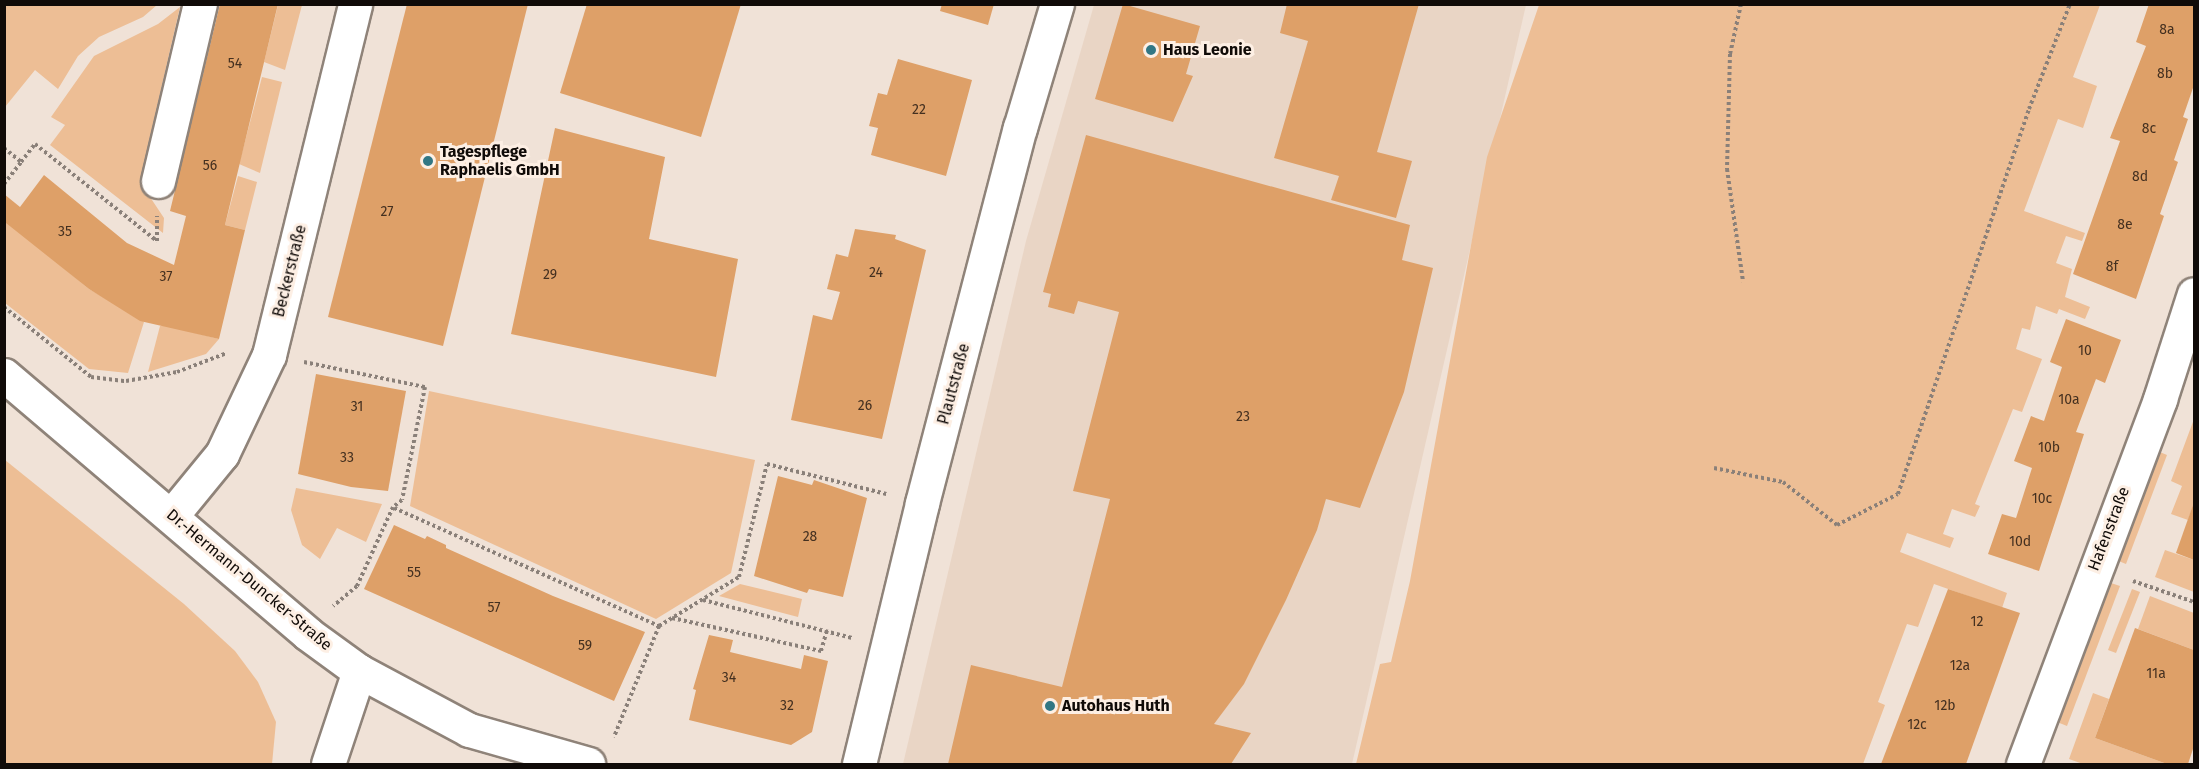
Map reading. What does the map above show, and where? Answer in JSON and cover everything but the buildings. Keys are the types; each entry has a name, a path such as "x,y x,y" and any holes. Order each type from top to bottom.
{"street":[{"path":"158,181 200,4"},
{"name":"Beckerstraße","path":"172,514 222,454 269,355 355,4"},
{"name":"Plautstraße","path":"860,765 922,503 1020,128 1057,4"},
{"name":"Hafenstraße","path":"2024,765 2095,567 2160,399 2194,294"},
{"name":"Dr.-Hermann-Duncker-Straße","path":"4,375 172,514 308,634 359,671 469,730 600,754"},
{"path":"328,765 359,671"}],"path":[{"path":"1741,4 1730,54 1727,168 1743,282"},
{"path":"1714,468 1783,482 1837,525 1898,494 2029,109 2070,4"},
{"path":"4,184 35,144 156,241 158,181"},
{"path":"4,148 21,162"},
{"path":"4,307 91,377 126,381 167,374 236,349 425,387 402,500 393,507 357,586 322,614 308,634"},
{"path":"600,754 659,626 739,577 767,464 922,503"},
{"path":"393,507 659,626"},
{"path":"2095,567 2194,602"},
{"path":"702,600 826,630 886,650"},
{"path":"671,618 821,651 826,630"}],"shaded area":[{"path":"5,4 157,5 143,17 99,37 78,56 58,89 35,70 5,107"},
{"path":"278,5 302,5 285,70 264,62"},
{"path":"1094,5 1526,5 1352,764 903,764 1026,241"},
{"path":"1539,5 2100,5 2073,77 2097,86 2083,128 2058,119 2024,211 2085,233 2082,241 2066,236 2056,263 2072,269 2065,297 2090,307 2085,319 2059,309 2057,314 2036,306 2030,330 2022,328 2016,349 2042,359 2022,412 2013,409 1975,504 1980,506 1975,517 1952,509 1943,534 1954,538 1950,548 1907,533 1900,552 2007,593 2002,608 1934,584 1918,627 1907,624 1878,702 1885,705 1863,764 1356,764 1380,664 1391,662 1410,581 1487,157"},
{"path":"180,7 142,172 148,194 164,218 163,233 50,145 65,125 51,117 94,56 158,24"},
{"path":"262,77 282,82 260,173 239,164"},
{"path":"238,176 257,182 245,230 225,225"},
{"path":"4,219 89,289 144,322 128,373 89,369 5,303"},
{"path":"164,325 219,339 206,354 148,372 160,326"},
{"path":"429,391 755,460 731,573 656,619 410,506"},
{"path":"2194,419 2194,502 2188,520 2171,514 2182,486 2171,481"},
{"path":"2155,450 2167,455 2126,564 2116,560"},
{"path":"5,460 184,604 235,651 258,682 276,722 272,764 5,764"},
{"path":"296,488 382,504 366,542 337,528 320,559 302,545 291,510"},
{"path":"2165,550 2194,560 2194,592 2155,577"},
{"path":"2108,582 2120,586 2067,726 2057,722"},
{"path":"740,584 802,599 798,617 719,596"},
{"path":"2132,589 2140,592 2116,653 2108,650"},
{"path":"2150,596 2194,613 2194,650 2138,629"},
{"path":"2093,693 2109,699 2095,738 2167,764 2083,764 2069,759"}],"place":[{"name":"Haus Leonie","path":"1151,50"},
{"name":"Tagespflege Raphaelis GmbH","path":"428,161"},
{"name":"Autohaus Huth","path":"1050,706"}]}
